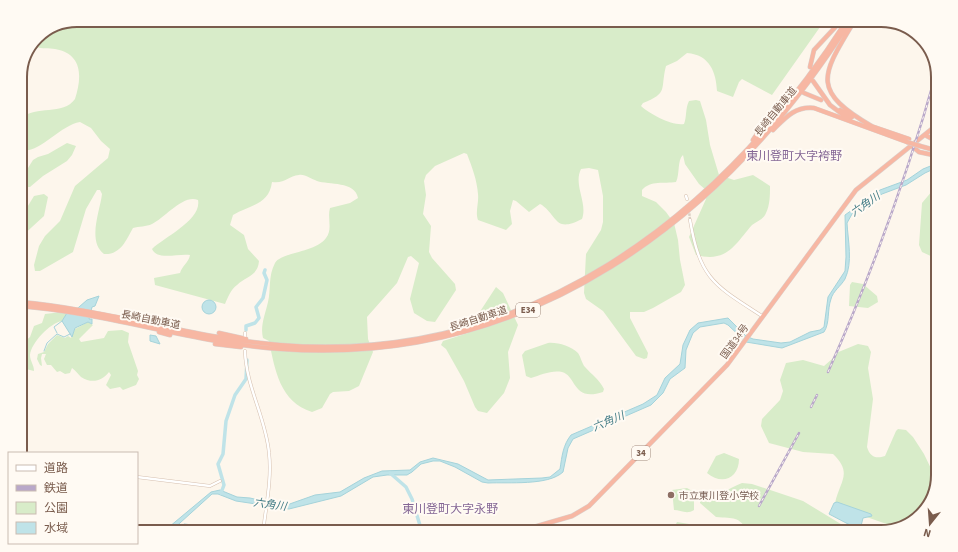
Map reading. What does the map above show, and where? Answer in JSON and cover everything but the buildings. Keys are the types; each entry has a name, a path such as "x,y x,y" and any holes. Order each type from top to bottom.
{"highway":[{"path":"810,67 814,50 835,27"},
{"name":"長崎自動車道","path":"27,303 95,314 215,337 265,344 331,347 394,343 469,327 517,311 574,285 623,256 667,225 734,163 780,113 842,27"},
{"name":"長崎自動車道","path":"95,314 139,326 241,344 279,349 348,350 410,344 481,327 529,309 591,279 651,241 706,195 745,158 796,98 846,27"},
{"path":"851,27 830,64 826,76 827,84 831,94 838,103 872,128"},
{"path":"813,81 824,99 837,111 851,120 872,128"},
{"path":"804,93 821,100"},
{"path":"734,163 761,129 779,102 788,96"},
{"path":"745,158 789,115 804,108 820,110 931,148"},
{"path":"840,110 872,128"},
{"name":"国道34号","path":"541,525 572,516 586,509 721,371 856,190 931,130"},
{"path":"925,135 931,138"},
{"path":"912,146 919,152 931,155"},
{"name":"長崎自動車道","path":"27,306 39,306"},
{"path":"95,314 158,321"},
{"path":"139,326 170,335"},
{"path":"219,333 265,344"},
{"path":"215,344 279,349"}],"street":[{"path":"690,220 695,247 708,275 724,291 762,316"},
{"path":"245,351 247,376 269,452 270,468 264,525"},
{"path":"138,477 210,486 220,481"}],"green space":[{"path":"77,27 820,27 772,95 742,79 739,82 733,97 717,91 715,77 710,66 701,57 695,54 687,53 677,61 666,66 660,93 643,103 641,106 661,119 673,123 684,124 689,101 700,101 706,120 710,145 719,175 734,180 753,175 770,186 769,203 764,217 752,225 730,250 723,254 707,257 696,255 689,237 706,199 707,191 699,184 685,164 683,155 680,160 676,182 649,185 642,190 642,196 656,202 674,223 685,285 681,292 653,308 644,312 630,312 630,318 648,353 647,358 644,359 636,356 603,311 586,299 584,293 586,254 601,230 603,222 603,196 598,170 589,168 581,169 579,175 579,188 583,207 582,219 573,223 562,224 558,222 540,204 529,212 513,200 510,211 512,224 506,230 478,220 477,184 467,154 464,153 435,166 426,175 424,181 426,195 423,214 431,226 429,252 432,258 455,284 456,290 435,322 427,321 414,313 410,299 419,263 411,256 408,257 397,283 367,317 368,339 373,352 359,386 349,391 333,392 330,394 322,408 312,412 301,407 286,393 277,374 269,341 263,338 262,325 269,297 270,278 275,263 278,259 307,250 321,243 328,235 330,227 330,208 350,203 358,198 356,193 347,186 317,181 304,175 299,175 280,182 272,182 270,190 263,200 233,215 230,225 244,235 248,249 259,261 254,273 240,282 233,289 225,304 155,285 154,278 180,273 190,255 163,256 158,255 152,249 181,228 188,221 198,207 198,200 186,200 152,224 133,228 119,249 110,254 104,254 96,242 95,234 102,194 100,190 97,190 86,209 73,252 40,271 35,271 34,265 39,246 45,236 60,221 75,186 108,158 110,149 101,141 91,128 80,122 65,128 35,148 27,150 27,114 57,109 70,104 75,99 79,83 78,68 71,56 55,49 37,47 49,35 67,28"},
{"path":"67,143 76,146 72,155 67,161 43,176 30,187 27,187 28,168 33,160 48,154"},
{"path":"931,192 931,256 922,252 919,245 922,203"},
{"path":"44,194 48,197 44,216 27,232 27,208 34,196"},
{"path":"852,282 863,284 877,296 878,302 868,308 849,306 850,285"},
{"path":"496,287 503,293 518,325 508,352 510,378 504,393 487,413 478,411 475,407 464,381 446,349 441,345 443,341 468,333 473,328 481,310"},
{"path":"62,312 67,313 62,321 52,325 37,339 30,355 34,371 27,369 27,340 30,337 34,326 42,323 45,314"},
{"path":"88,322 93,325 79,339 81,342 104,338 108,331 122,330 129,333 128,342 138,371 137,375 139,379 136,385 123,390 120,387 110,389 106,385 111,375 109,372 103,378 93,381 81,377 72,368 70,373 65,374 60,371 57,372 51,365 47,365 44,359 46,354 42,354 42,366 40,365 37,359 38,354 44,352 48,344 57,335 65,338 68,336 71,338 75,329"},
{"path":"548,343 564,345 572,348 578,353 584,366 598,380 604,389 603,392 586,394 576,387 567,374 562,372 550,372 531,378 526,376 522,355 525,351"},
{"path":"858,344 868,346 871,352 868,368 873,399 867,447 868,450 876,457 885,456 896,431 898,429 906,430 913,437 931,469 931,482 922,504 910,504 910,516 900,521 889,525 858,514 835,503 844,472 839,461 833,454 803,452 769,443 761,426 762,419 780,400 783,391 780,380 786,363 803,360 824,366 836,353"},
{"path":"724,453 739,459 738,466 733,475 729,478 718,479 707,473 716,456"},
{"path":"742,483 752,484 803,501 842,525 743,525 738,520 732,518 716,517 700,503 700,500 716,496"},
{"path":"687,488 694,492 694,510 686,512 674,510 672,490"},
{"path":"677,522 690,525 676,525"}],"water":[{"name":"六角川","path":"931,166 931,170 906,185 882,194 852,214 847,223 849,266 845,279 832,296 827,325 824,332 782,348 746,342 724,323 700,327 693,333 686,350 685,368 670,379 663,393 651,405 573,439 568,448 563,472 556,476 538,481 488,483 482,482 455,467 440,461 433,461 421,464 407,475 373,477 341,496 289,509 236,501 218,494 212,494 178,525 171,525 211,492 220,490 237,497 250,498 284,506 315,495 340,492 364,478 382,471 410,470 420,462 433,458 458,464 488,480 550,477 560,469 562,455 571,435 643,404 657,395 665,378 680,364 683,345 690,330 698,323 728,318 746,336 753,339 781,343 790,342 824,327 828,297 845,271 845,215 880,190 907,180 923,169"},
{"path":"99,296 95,306 92,307 89,319 92,319 92,324 88,322 75,328 72,337 62,321 67,313 71,314 87,300"},
{"path":"209,300 214,302 216,307 214,312 209,314 204,312 202,307 204,302"},
{"path":"150,335 156,336 160,344 150,341"},
{"path":"837,502 871,514 872,516 863,518 861,525 850,525 829,514 834,503"}],"waterway":[{"path":"246,330 246,326 255,323 259,318 256,307 263,298 267,280 264,273 265,270"},
{"path":"57,333 54,327 62,321"},
{"path":"44,351 47,343 57,334 64,337 70,334"},
{"path":"221,493 224,485 218,464 223,454 226,421 235,395 246,379 247,360"},
{"path":"390,473 406,487 412,499 420,525"},
{"path":"183,525 193,525"}],"tunnel":[{"path":"689,210 690,220"}],"railway":[{"path":"828,372 860,298 888,223 931,91"},
{"path":"811,407 817,395"},
{"path":"759,506 799,433"}],"place":[{"name":"市立東川登小学校","path":"671,495"}],"district":[{"name":"東川登町大字袴野","path":"794,156"},
{"name":"東川登町大字永野","path":"450,509"}]}
